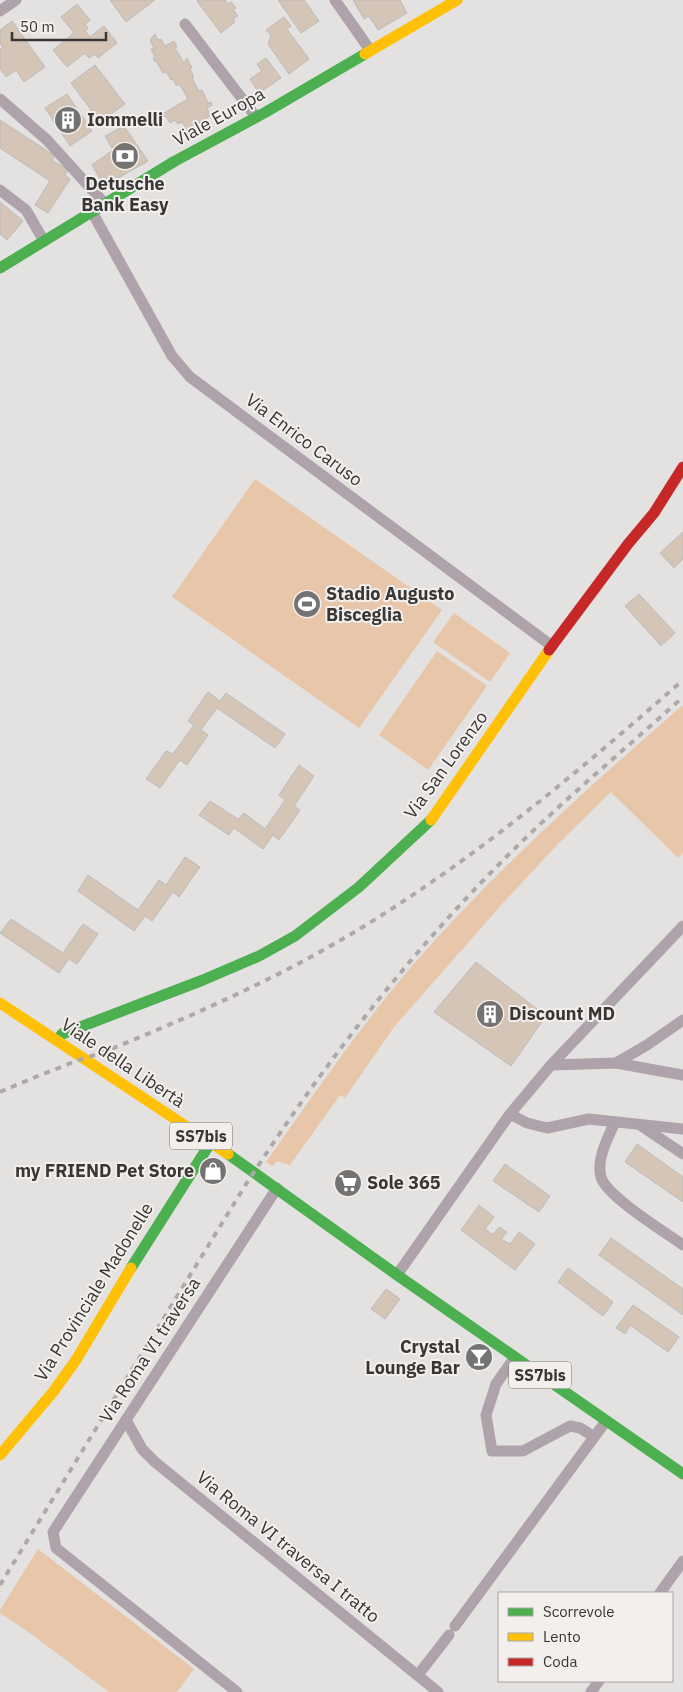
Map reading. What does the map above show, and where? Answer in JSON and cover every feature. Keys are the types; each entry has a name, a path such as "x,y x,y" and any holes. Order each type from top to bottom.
{"main road":[{"name":"Viale Europa","path":"0,268 175,161 256,117 457,0"},
{"name":"Via San Lorenzo","path":"57,1040 62,1034 259,956 295,936 394,856 428,824 552,646 628,544 654,513 683,467"},
{"name":"Viale della Libertà","path":"0,1004 211,1142 398,1275"},
{"name":"Via Provinciale Madonelle","path":"0,1455 53,1392 76,1360 149,1237 211,1142"},
{"name":"SS7bis","path":"398,1275 683,1474"}],"street":[{"path":"0,11 16,0"},
{"path":"335,0 370,50"},
{"path":"185,24 256,117"},
{"path":"0,99 47,140 105,204"},
{"path":"0,190 26,210 44,241"},
{"name":"Via Enrico Caruso","path":"92,212 172,356 190,377 552,646"},
{"path":"398,1275 510,1114 551,1064 683,926"},
{"path":"616,1063 647,1045 683,1020"},
{"path":"67,1047 73,1039 76,1030"},
{"path":"551,1064 616,1063 683,1075"},
{"path":"510,1114 527,1123 547,1128 589,1120 683,1129"},
{"path":"615,1122 600,1158 601,1178 615,1196 683,1245"},
{"path":"639,1124 683,1154"},
{"name":"Via Roma VI traversa","path":"237,1692 56,1548 53,1532 277,1188"},
{"path":"515,1357 496,1384 486,1415 492,1451 523,1451 570,1426 580,1428 593,1436"},
{"name":"Via Roma VI traversa I tratto","path":"126,1420 142,1448 155,1462 438,1692"},
{"path":"418,1675 593,1436 606,1421"},
{"path":"661,1592 683,1561"}],"shaded area":[{"name":"Stadio Augusto Bisceglia","path":"255,479 442,610 359,728 172,597"},
{"path":"454,613 510,653 490,682 433,642"},
{"path":"437,651 487,686 428,770 379,735"},
{"path":"683,705 683,852 678,858 611,792 558,844 504,902 394,1027 345,1098 340,1095 290,1165 277,1161 272,1166 266,1162 339,1059 397,983 449,925 513,859"},
{"path":"38,1549 194,1669 177,1692 109,1692 0,1613 0,1610"}],"building":[{"path":"110,0 155,0 126,22"},
{"path":"198,0 225,0 228,4 231,2 236,8 233,9 238,16 233,19 235,22 221,33"},
{"path":"278,0 304,0 319,21 301,33"},
{"path":"353,0 400,0 407,13 378,30 369,16 364,19"},
{"path":"77,4 90,20 85,24 88,28 85,31 90,37 104,26 117,43 98,58 95,54 89,58 85,53 67,67 53,50 74,33 61,17"},
{"path":"284,17 291,26 287,29 309,59 289,74 268,44 271,36 266,30"},
{"path":"12,21 45,67 24,82 16,70 6,77 0,69 0,49 3,47 0,44 0,30"},
{"path":"155,34 158,40 161,39 165,46 174,41 177,47 175,48 184,63 187,58 192,68 190,69 194,77 192,78 199,91 202,90 208,103 211,102 212,105 207,108 210,116 200,123 193,122 194,128 188,132 182,122 178,124 175,120 170,123 166,116 160,119 159,116 188,99 180,85 176,85 173,79 171,80 166,72 163,73 155,62 151,49 154,48 150,40"},
{"path":"266,58 281,78 259,93 250,79 262,71 257,64"},
{"path":"95,65 125,104 100,122 71,83"},
{"name":"Iommelli","path":"67,94 92,131 70,146 45,108"},
{"path":"0,120 55,156 52,160 68,170 65,175 70,179 48,213 35,205 50,181 0,148"},
{"name":"Detusche Bank Easy","path":"124,126 148,161 104,186 92,165 113,150 105,136"},
{"path":"0,202 23,221 7,240 0,234"},
{"path":"683,532 683,559 674,568 660,553"},
{"path":"639,594 675,633 661,646 625,606"},
{"path":"208,692 220,701 226,693 285,734 275,748 217,708 201,730 208,735 187,765 180,760 160,788 146,779 166,751 173,754 194,725 188,721"},
{"path":"299,765 314,776 294,806 300,810 279,840 273,835 263,849 234,828 229,835 199,815 210,801 238,819 244,813 265,829 285,800 279,795"},
{"path":"185,857 200,867 179,897 173,892 152,921 145,916 134,931 78,891 88,875 138,910 159,880 166,885"},
{"path":"11,919 63,953 83,924 98,934 77,964 69,959 59,973 0,933"},
{"name":"Discount MD","path":"476,962 546,1016 511,1066 434,1012"},
{"path":"637,1144 683,1177 683,1202 625,1162"},
{"path":"505,1164 550,1196 539,1212 493,1181"},
{"path":"479,1205 494,1217 485,1229 493,1235 499,1227 507,1232 501,1239 510,1244 519,1232 535,1244 515,1270 461,1230"},
{"path":"611,1238 683,1289 683,1315 599,1255"},
{"path":"568,1268 613,1302 603,1316 558,1282"},
{"path":"386,1289 400,1299 385,1319 371,1309"},
{"path":"633,1305 679,1337 668,1352 630,1325 625,1334 616,1328"}],"railway":[{"path":"0,1092 199,1012 290,968 344,938 446,872 495,836 591,760 683,680"},
{"path":"0,1585 243,1189 308,1092 343,1045 416,955 494,869 554,811 683,697"}],"traffic: fast":[{"path":"0,268 175,161 266,112 365,54"},
{"path":"57,1040 62,1034 203,980 259,956 295,936 359,887 431,820"},
{"path":"131,1268 211,1142"},
{"path":"228,1154 397,1275 683,1474"}],"traffic: slow":[{"path":"365,54 457,0"},
{"path":"431,820 549,650"},
{"path":"0,1003 228,1154"},
{"path":"0,1455 53,1392 76,1360 131,1268"}],"traffic: jam":[{"path":"549,650 628,544 654,513 683,467"}],"place":[{"name":"Iommelli","path":"68,120"},
{"name":"Detusche Bank Easy","path":"125,156"},
{"name":"Stadio Augusto Bisceglia","path":"307,604"},
{"name":"Discount MD","path":"490,1014"},
{"name":"my FRIEND Pet Store","path":"213,1171"},
{"name":"Sole 365","path":"348,1183"},
{"name":"Crystal Lounge Bar","path":"479,1357"}]}
